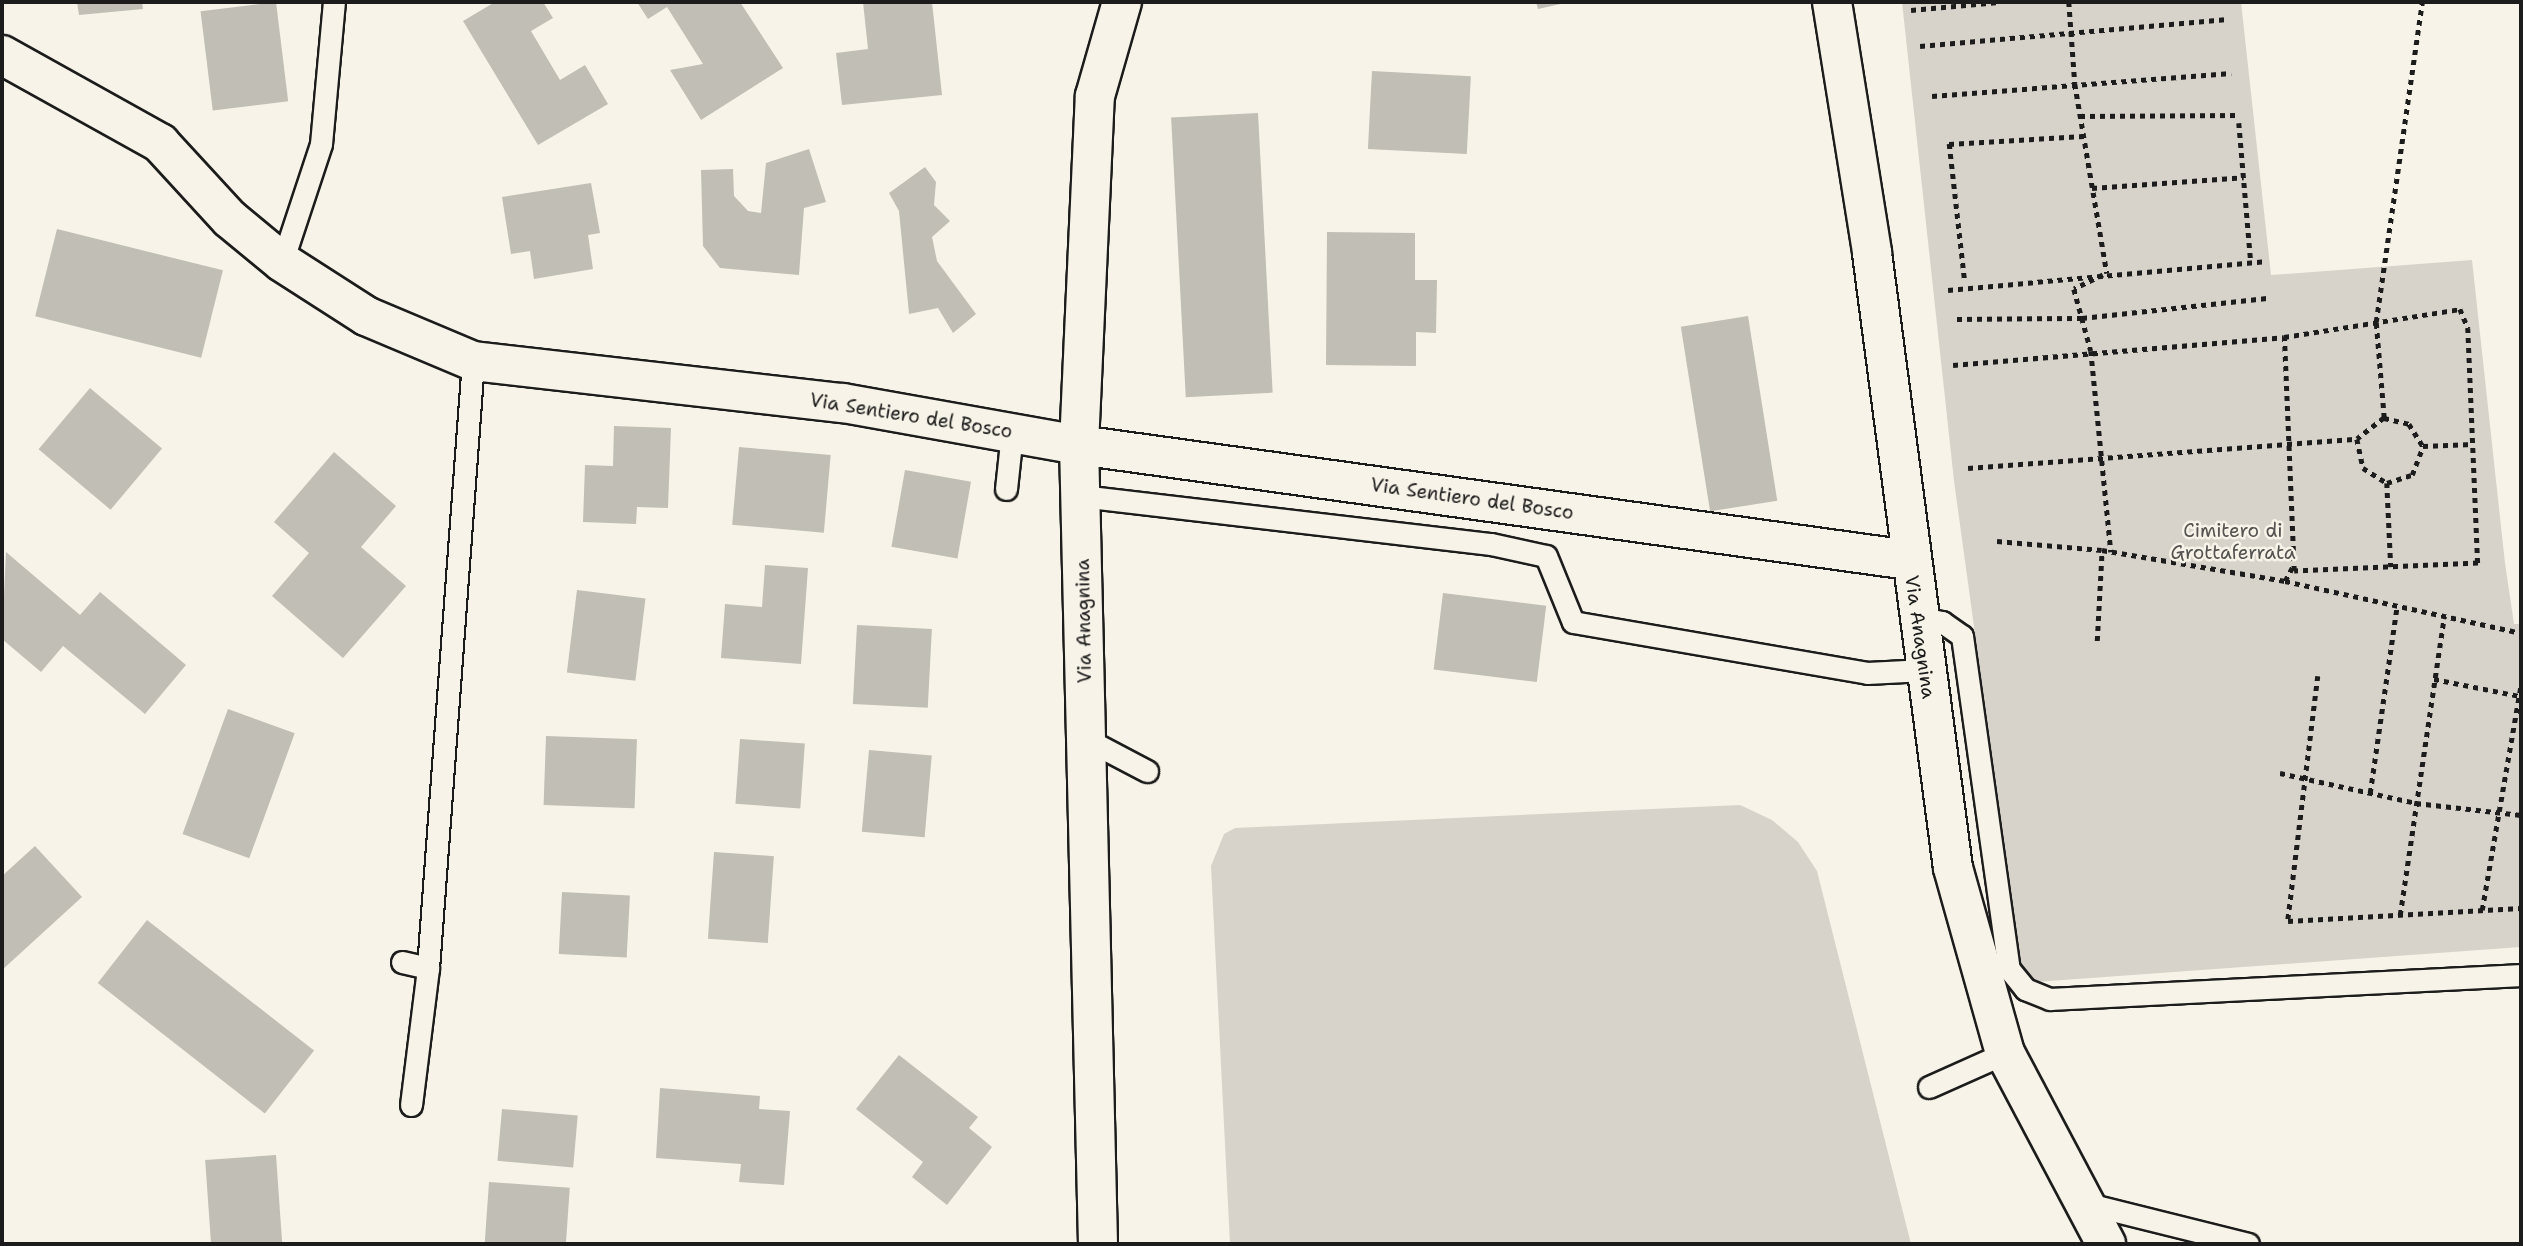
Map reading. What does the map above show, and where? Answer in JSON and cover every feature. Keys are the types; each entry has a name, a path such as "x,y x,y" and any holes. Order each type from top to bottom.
{"main road":[{"name":"Via Anagnina","path":"1098,1244 1079,445 1095,96 1122,2"},
{"name":"Via Anagnina","path":"1832,2 1872,253 1909,560 1953,868 2005,1053 2081,1202 2106,1244"},
{"name":"Via Sentiero del Bosco","path":"2,55 160,144 230,219 282,262 366,316 473,361 843,403 1079,445 1909,560"}],"lane":[{"path":"282,262 321,144 334,2"},
{"path":"411,1105 428,968 473,361"},
{"path":"1006,489 1012,433"},
{"path":"1081,496 1491,544 1546,556 1573,622 1867,673 1925,670"},
{"path":"1918,617 1942,622 1962,636 2009,969 2025,989 2050,999 2521,975"},
{"path":"1086,739 1147,771"},
{"path":"402,962 428,968"},
{"path":"1929,1087 2005,1053"},
{"path":"2081,1202 2248,1244"}],"path":[{"path":"1911,10 1999,2"},
{"path":"2069,2 2075,84 2107,273"},
{"path":"2384,418 2376,322 2422,2"},
{"path":"1920,46 2070,30 2228,19"},
{"path":"1932,96 2231,73"},
{"path":"2080,116 2240,115"},
{"path":"2239,123 2251,262"},
{"path":"1964,278 1949,144 2084,136"},
{"path":"2092,188 2244,177"},
{"path":"1948,290 2107,273 2265,261"},
{"path":"2107,273 2074,289 2091,351 2099,458 2111,552"},
{"path":"1957,319 2082,318 2267,298"},
{"path":"1953,365 2091,351 2284,337 2460,309 2468,328 2478,563 2294,571 2284,337"},
{"path":"1968,468 2357,439 2384,418"},
{"path":"2384,418 2409,424 2423,446"},
{"path":"2357,439 2363,468 2388,483 2412,475 2423,446"},
{"path":"2423,446 2473,444"},
{"path":"2388,483 2391,567"},
{"path":"1997,541 2102,550 2285,581 2521,634"},
{"path":"2097,640 2102,550"},
{"path":"2285,581 2294,565"},
{"path":"2370,793 2397,606"},
{"path":"2400,915 2444,616"},
{"path":"2318,676 2288,921 2521,908"},
{"path":"2434,678 2520,696"},
{"path":"2482,911 2521,684"},
{"path":"2280,773 2416,803 2499,811 2521,816"}],"green space":[{"name":"Cimitero di Grottaferrata","path":"1902,2 2241,2 2271,275 2472,260 2505,563 2514,624 2521,624 2521,947 2023,983 1954,481"},
{"path":"1740,805 1772,820 1798,842 1817,871 1911,1244 1230,1244 1211,866 1224,834 1235,828"}],"building":[{"path":"77,2 142,2 143,9 79,15"},
{"path":"276,2 288,101 213,111 201,11"},
{"path":"495,2 543,2 553,18 531,31 560,80 585,65 608,104 538,145 463,21"},
{"path":"637,2 740,2 783,68 701,120 670,70 703,64 667,7 648,19"},
{"path":"863,2 932,2 942,95 842,105 836,53 868,49"},
{"path":"1536,2 1565,2 1565,3 1538,9"},
{"path":"1372,71 1471,76 1467,154 1368,149"},
{"path":"1258,113 1273,393 1186,397 1171,118"},
{"path":"809,149 826,202 804,208 799,275 720,268 703,246 701,170 733,169 734,196 748,211 761,213 766,163"},
{"path":"925,167 936,182 934,205 950,221 932,237 937,261 976,314 953,333 938,308 909,314 899,211 889,193"},
{"path":"591,183 600,233 588,235 593,269 534,279 530,251 511,254 502,197"},
{"path":"57,229 223,270 201,358 35,316"},
{"path":"1327,232 1415,233 1415,280 1437,280 1436,333 1416,332 1416,366 1326,365"},
{"path":"1748,316 1777,501 1710,511 1681,327"},
{"path":"90,388 162,448 111,510 39,449"},
{"path":"614,426 671,428 668,508 637,507 636,524 583,522 585,465 613,466"},
{"path":"739,447 831,455 824,533 732,525"},
{"path":"334,452 396,506 361,547 406,586 343,658 272,596 309,553 274,522"},
{"path":"905,470 971,482 957,558 891,547"},
{"path":"6,552 80,615 100,592 186,665 145,714 63,646 41,672 2,639"},
{"path":"765,565 808,568 801,664 721,658 725,604 762,607"},
{"path":"577,590 645,598 635,681 567,672"},
{"path":"1443,593 1546,606 1537,682 1434,669"},
{"path":"857,625 932,629 928,708 853,704"},
{"path":"228,709 295,733 249,858 183,834"},
{"path":"546,736 637,739 635,808 544,805"},
{"path":"740,739 805,744 800,808 735,804"},
{"path":"869,750 932,755 925,837 862,832"},
{"path":"35,846 82,897 2,970 2,876"},
{"path":"714,852 774,856 768,943 708,939"},
{"path":"562,892 630,896 627,957 559,954"},
{"path":"147,920 314,1051 265,1114 98,983"},
{"path":"899,1055 978,1117 969,1128 992,1147 947,1205 912,1177 923,1162 856,1109"},
{"path":"660,1088 760,1096 759,1109 790,1111 784,1185 739,1182 741,1164 656,1158"},
{"path":"502,1109 578,1116 573,1167 497,1161"},
{"path":"276,1155 282,1244 211,1244 205,1160"},
{"path":"489,1182 570,1188 566,1244 485,1244"}]}
